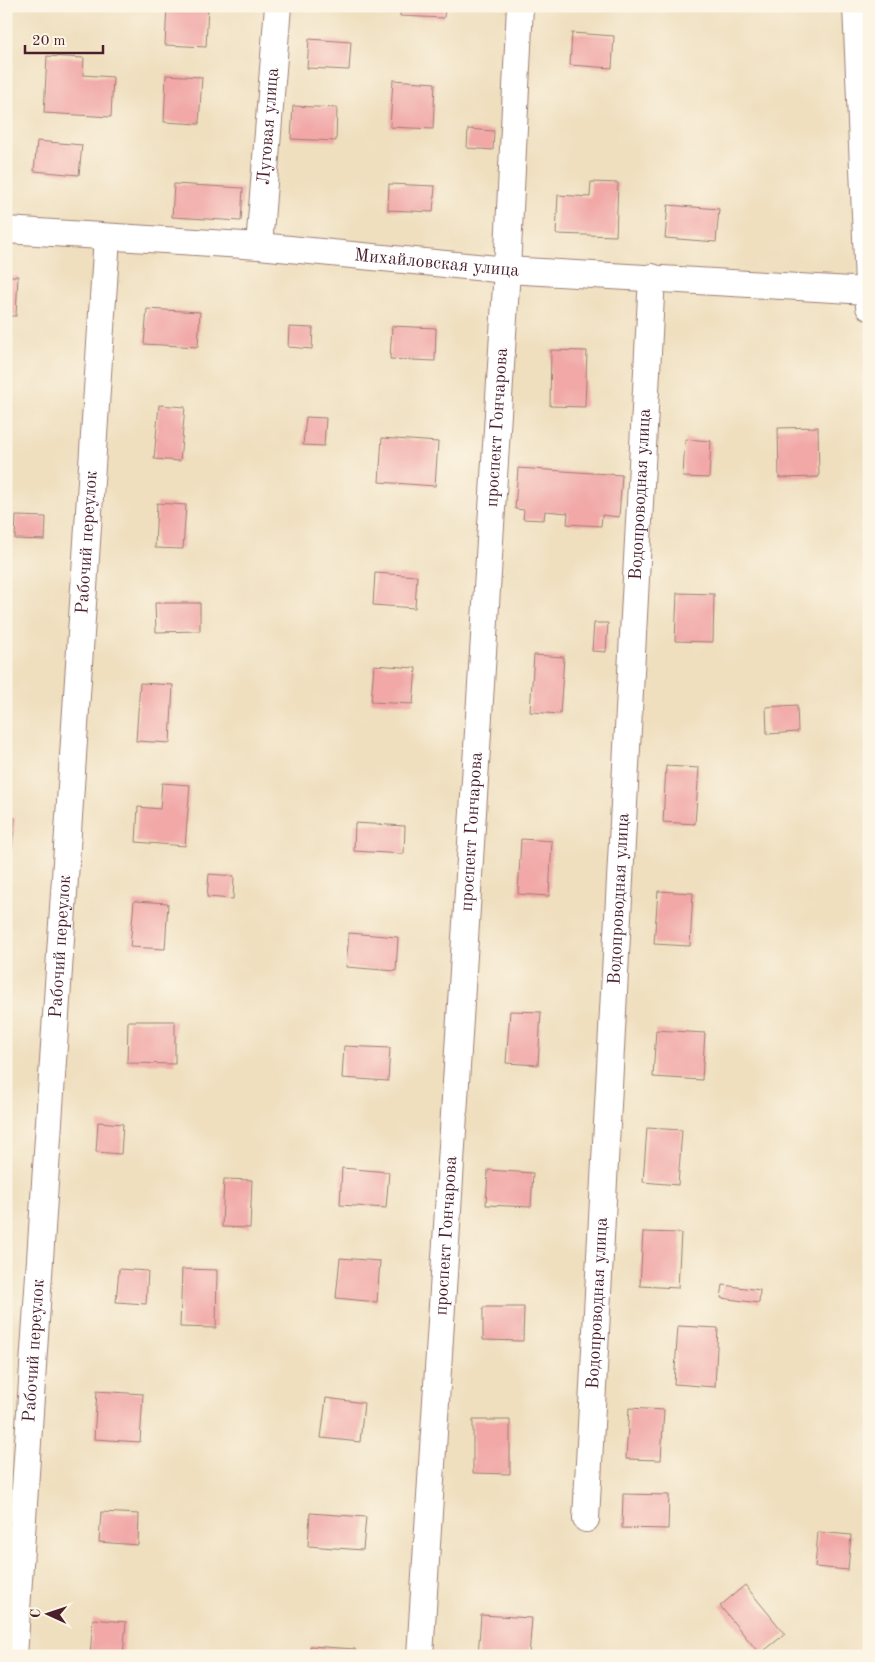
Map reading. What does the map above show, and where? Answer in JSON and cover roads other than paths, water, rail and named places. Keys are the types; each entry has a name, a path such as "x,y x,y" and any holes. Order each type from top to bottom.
{"street":[{"name":"Луговая улица","path":"259,246 278,6"},
{"name":"проспект Гончарова","path":"420,1656 507,270 520,6"},
{"path":"856,6 864,106 868,299"},
{"name":"Михайловская улица","path":"6,230 259,246 507,270 652,278 868,299"},
{"name":"Рабочий переулок","path":"14,1656 107,237"},
{"name":"Водопроводная улица","path":"586,1519 652,278"}]}
